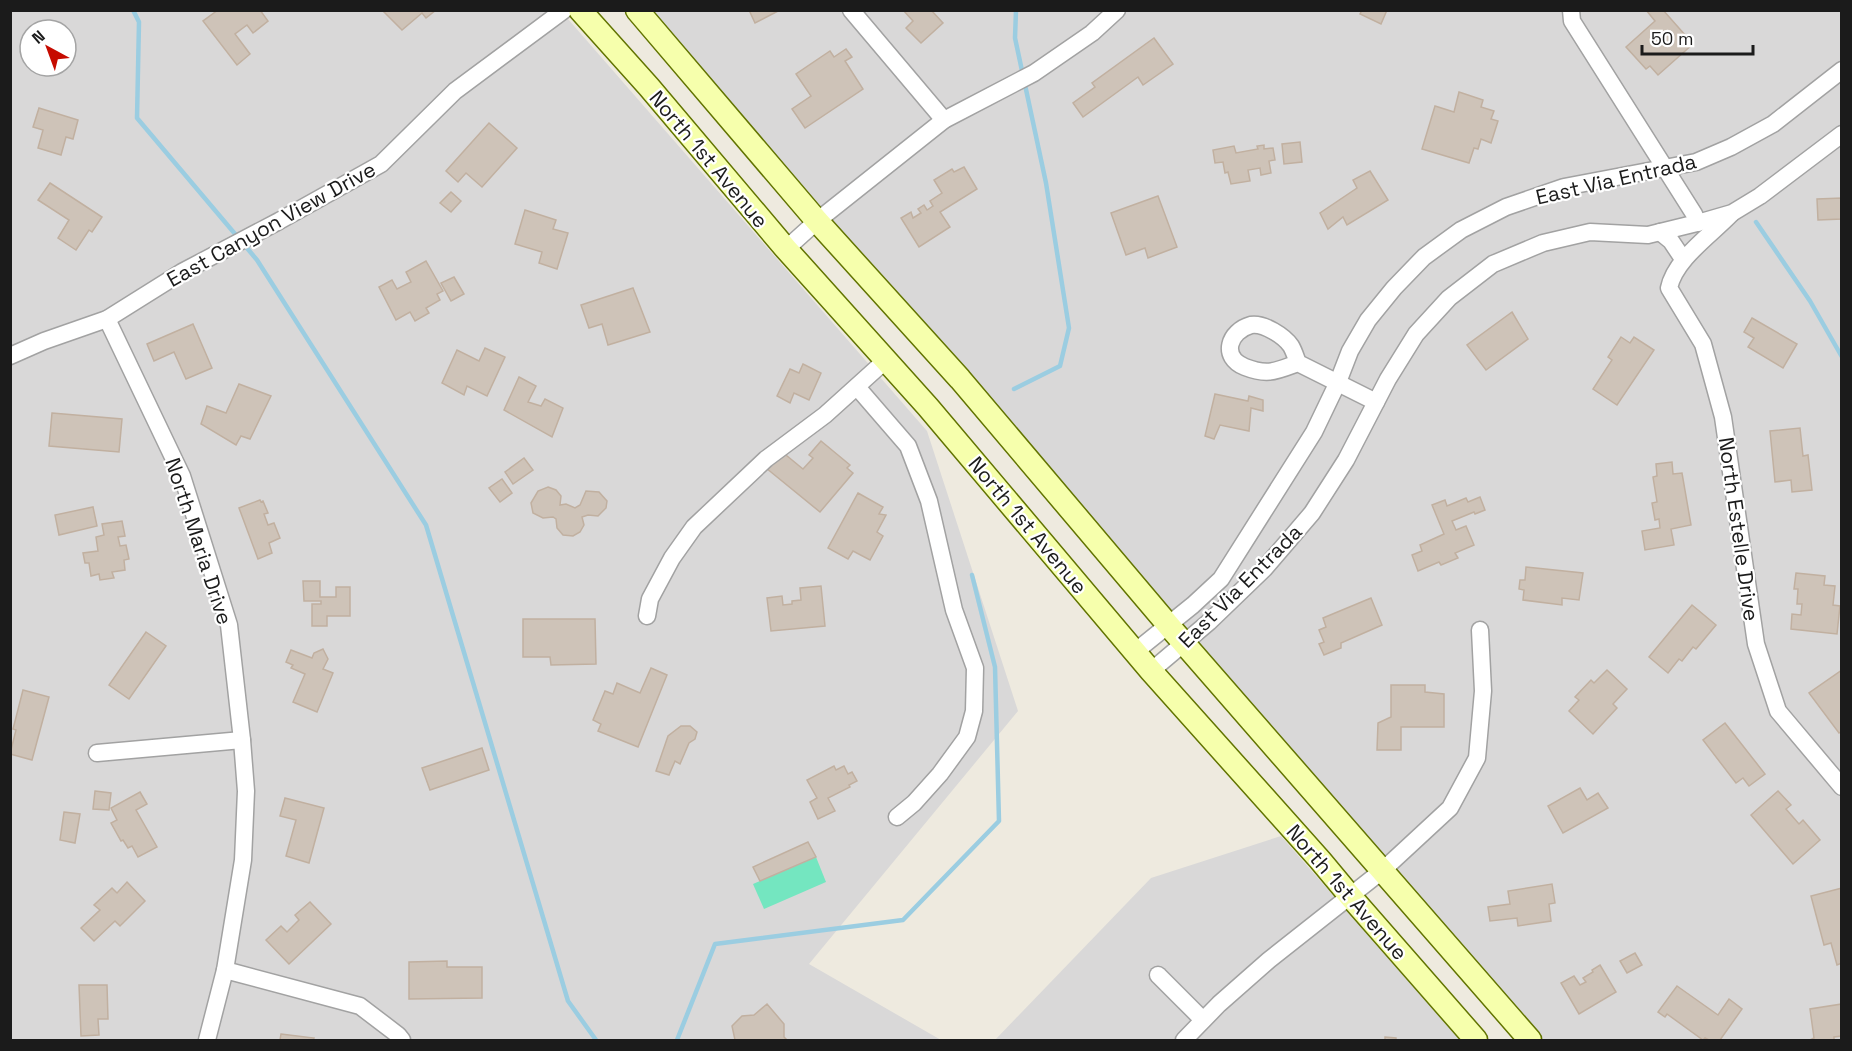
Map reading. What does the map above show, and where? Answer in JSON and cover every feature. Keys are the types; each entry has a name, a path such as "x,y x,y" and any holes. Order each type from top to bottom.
{"main road":[{"name":"North 1st Avenue","path":"580,10 649,87 786,249 936,416 1151,671 1320,860 1476,1041"},
{"name":"North 1st Avenue","path":"637,10 817,221 960,379 1184,643 1530,1041"}],"street":[{"name":"East Canyon View Drive","path":"10,356 44,340 107,319 182,272 381,164 455,91 564,10"},
{"path":"851,10 944,120"},
{"path":"786,249 817,221 944,120 1034,73 1092,33 1117,10"},
{"path":"1571,10 1572,21 1698,223"},
{"name":"East Via Entrada","path":"1136,651 1221,579 1314,432 1350,351 1368,320 1394,288 1424,257 1461,230 1506,207 1564,187 1696,162 1731,147 1773,124 1842,70"},
{"name":"East Via Entrada","path":"1151,671 1209,622 1264,568 1312,513 1346,460 1388,379 1416,334 1449,298 1493,264 1543,243 1590,232 1648,235 1732,213 1760,196 1842,134"},
{"name":"North Estelle Drive","path":"1732,213 1683,259 1669,288 1702,344 1723,417 1756,644 1778,711 1842,787"},
{"path":"1660,232 1671,241 1683,259"},
{"name":"North Maria Drive","path":"107,319 182,476 229,625 246,791 243,860 225,970 207,1041"},
{"path":"647,616 650,599 672,558 694,527 766,459 825,415 886,360"},
{"path":"1298,363 1376,402"},
{"path":"856,387 908,446 929,501 954,610 975,668 974,711 967,737 940,774 914,803 897,817"},
{"path":"1184,1041 1219,1004 1383,870 1450,808 1478,758 1484,691 1480,630"},
{"path":"97,753 242,740"},
{"path":"225,970 360,1006 398,1035 402,1041"},
{"path":"1158,975 1203,1020"}],"shaded area":[{"path":"10,11 561,11 927,431 1018,711 809,964 941,1040 11,1040"},
{"path":"642,11 1841,11 1841,1040 1535,1040"},
{"path":"1281,836 1460,1040 995,1040 1151,878"}],"green space":[{"path":"816,857 826,882 764,909 753,884"}],"building":[{"path":"218,10 260,10 268,21 253,33 247,25 235,34 250,54 237,65 203,21"},
{"path":"382,10 436,10 426,18 422,13 402,30"},
{"path":"749,10 780,10 755,23"},
{"path":"903,10 931,10 943,23 921,43 906,28 913,21"},
{"path":"1362,10 1387,10 1381,24 1360,14"},
{"path":"1646,10 1663,10 1693,44 1658,75 1650,66 1646,69 1626,47 1655,21"},
{"path":"1154,38 1173,64 1143,85 1138,77 1083,117 1073,103 1095,87 1092,83"},
{"path":"846,49 852,57 845,61 863,89 805,128 792,109 811,96 796,74 830,51 834,57"},
{"path":"1459,92 1483,100 1481,107 1494,111 1491,119 1498,121 1491,143 1481,139 1478,149 1474,148 1469,163 1422,149 1435,106 1454,112"},
{"path":"39,108 78,120 73,139 66,137 61,155 38,148 43,130 33,127"},
{"path":"489,123 517,148 482,187 466,173 458,182 446,171"},
{"path":"1300,142 1302,162 1284,164 1282,144"},
{"path":"1264,145 1264,149 1273,148 1275,160 1269,161 1271,173 1261,175 1260,168 1248,170 1250,181 1231,184 1228,172 1225,173 1223,162 1215,163 1213,150 1234,146 1236,153 1258,149 1257,146"},
{"path":"964,167 977,189 940,212 950,227 919,247 901,218 911,212 913,218 921,213 918,209 924,205 927,210 933,206 930,201 942,193 934,180 952,169 954,172"},
{"path":"1370,171 1388,200 1347,225 1343,217 1328,229 1320,213 1357,188 1353,180"},
{"path":"50,183 102,217 92,232 89,230 76,250 58,238 69,220 38,200"},
{"path":"451,192 461,201 451,212 440,203"},
{"path":"1158,196 1177,247 1148,258 1145,248 1126,255 1111,213"},
{"path":"1842,198 1842,219 1818,220 1817,199"},
{"path":"525,210 556,220 553,229 568,233 557,269 539,263 542,252 515,244"},
{"path":"426,261 443,291 437,294 440,300 426,308 429,313 415,321 410,312 396,320 379,287 392,280 397,289 411,282 406,272"},
{"path":"454,277 464,294 451,301 441,283"},
{"path":"633,288 650,332 608,345 602,324 589,328 581,305"},
{"path":"1512,312 1528,339 1486,370 1467,345"},
{"path":"1752,318 1797,344 1783,368 1748,347 1754,338 1744,332"},
{"path":"193,324 212,368 186,379 174,352 154,361 147,344"},
{"path":"1621,337 1630,343 1634,337 1654,350 1617,405 1593,389 1612,360 1608,357"},
{"path":"485,348 505,357 487,396 467,386 464,395 442,383 457,350 479,361"},
{"path":"803,364 821,373 809,400 794,393 790,403 777,396 790,369 799,373"},
{"path":"519,377 536,386 528,402 541,406 545,399 563,408 552,437 504,410"},
{"path":"239,384 271,396 250,439 241,436 236,445 201,424 207,406 226,413"},
{"path":"1215,394 1248,401 1249,396 1263,400 1263,411 1251,408 1249,431 1220,425 1214,439 1205,436"},
{"path":"52,413 122,419 119,452 49,446"},
{"path":"1800,428 1803,456 1808,455 1812,490 1792,492 1791,480 1775,482 1770,431"},
{"path":"821,441 850,465 847,468 853,473 820,512 766,468 781,451 803,469 813,458 809,455"},
{"path":"524,458 533,470 513,484 505,472"},
{"path":"1672,462 1673,474 1682,473 1691,525 1671,529 1674,545 1645,550 1642,531 1660,528 1659,519 1655,520 1652,503 1657,502 1653,477 1657,476 1656,464"},
{"path":"502,479 512,493 500,502 489,488"},
{"path":"548,487 556,490 561,496 560,505 566,504 575,508 580,505 586,491 599,492 607,501 606,508 598,516 582,517 584,525 580,532 573,536 563,535 557,528 556,519 543,518 533,513 531,503 538,491"},
{"path":"858,493 883,507 879,514 886,515 877,532 883,536 870,560 853,551 848,559 828,548"},
{"path":"1480,497 1485,510 1452,521 1456,530 1466,526 1474,545 1455,553 1458,558 1441,565 1439,562 1418,571 1412,555 1422,551 1420,545 1444,534 1432,505 1445,500 1447,506 1466,498 1468,502"},
{"path":"263,501 268,513 264,514 268,525 274,523 280,538 269,543 272,553 258,559 239,508"},
{"path":"93,507 97,526 59,535 55,515"},
{"path":"122,521 125,536 118,537 120,546 126,545 129,559 124,560 125,570 112,572 114,578 100,580 99,574 91,576 89,563 85,563 83,553 98,551 96,537 104,535 102,524"},
{"path":"1526,567 1583,573 1579,600 1562,598 1562,605 1523,600 1524,590 1519,589 1520,580 1525,580"},
{"path":"1796,573 1825,576 1824,585 1835,586 1833,605 1840,606 1837,634 1791,629 1792,614 1801,615 1802,604 1797,604 1798,589 1794,589"},
{"path":"303,581 320,581 320,597 336,597 336,587 350,587 350,616 327,616 327,626 312,626 312,604 321,604 321,601 304,601"},
{"path":"821,586 825,626 771,631 767,598 782,596 783,605 792,604 792,601 801,600 800,588"},
{"path":"1371,598 1382,625 1341,643 1341,648 1324,655 1319,644 1324,642 1319,630 1326,627 1323,618"},
{"path":"1692,605 1716,625 1696,649 1693,647 1682,661 1679,659 1668,673 1649,657"},
{"path":"523,619 595,619 596,664 551,665 550,657 523,657"},
{"path":"146,632 166,646 129,699 109,685"},
{"path":"323,649 328,659 323,669 333,673 317,712 293,702 305,674 291,668 293,665 286,662 291,650 312,658 314,653"},
{"path":"651,668 667,675 638,747 598,731 601,724 593,720 605,691 613,694 617,683 640,693"},
{"path":"1607,670 1627,689 1613,704 1617,708 1593,734 1569,711 1579,700 1575,697 1591,680 1594,683"},
{"path":"1842,670 1842,731 1839,733 1809,693"},
{"path":"1391,685 1425,685 1425,692 1444,694 1444,727 1401,727 1401,750 1377,750 1378,723 1391,717"},
{"path":"23,690 49,697 32,760 10,754 16,730 13,729"},
{"path":"1725,723 1765,774 1749,786 1743,778 1736,783 1703,740"},
{"path":"681,726 690,726 697,732 695,739 689,743 680,764 675,761 669,775 656,771 668,736"},
{"path":"482,748 489,770 430,790 422,768"},
{"path":"834,766 836,770 844,766 848,774 852,772 857,781 828,798 835,811 818,819 810,802 817,798 807,780"},
{"path":"1580,788 1587,800 1598,793 1608,808 1563,833 1548,806"},
{"path":"95,791 111,793 109,810 93,809"},
{"path":"1778,791 1791,805 1786,809 1799,824 1803,820 1820,840 1793,864 1751,815"},
{"path":"140,792 147,804 136,810 157,847 138,857 132,846 128,848 123,840 121,841 111,823 117,820 111,808"},
{"path":"285,798 324,808 309,863 286,856 296,820 280,816"},
{"path":"64,812 80,814 75,843 60,840"},
{"path":"808,842 816,857 760,881 753,867"},
{"path":"127,882 145,901 120,926 115,921 94,941 81,928 100,910 94,905 112,888 117,893"},
{"path":"1552,884 1555,903 1549,904 1551,921 1518,926 1517,918 1490,921 1488,907 1510,904 1508,891"},
{"path":"1842,888 1842,963 1837,965 1831,943 1824,945 1811,896"},
{"path":"310,902 331,924 289,964 266,940 281,926 287,932 299,920 295,915"},
{"path":"1635,953 1642,965 1627,973 1620,961"},
{"path":"447,961 447,967 482,967 482,998 409,999 409,962"},
{"path":"1600,965 1616,992 1579,1014 1561,983 1574,976 1580,985 1586,982 1583,978"},
{"path":"79,985 107,985 108,1019 98,1019 99,1035 81,1036"},
{"path":"1677,986 1718,1015 1729,999 1742,1009 1720,1040 1705,1038 1703,1040 1667,1014 1665,1017 1658,1012"},
{"path":"767,1004 784,1024 784,1037 787,1040 735,1040 732,1026 742,1016 754,1015"},
{"path":"1842,1004 1842,1036 1834,1037 1834,1040 1810,1040 1814,1038 1810,1009"},
{"path":"281,1034 314,1038 313,1040 280,1040"},
{"path":"1385,1037 1396,1038 1396,1040 1385,1040"}],"waterway":[{"path":"133,10 139,22 137,118 257,260 426,525 568,1001 596,1040"},
{"path":"1014,389 1060,366 1069,328 1046,183 1015,38 1016,10"},
{"path":"1756,222 1810,301 1842,357"},
{"path":"677,1040 715,944 903,920 999,821 995,667 972,575"}]}
